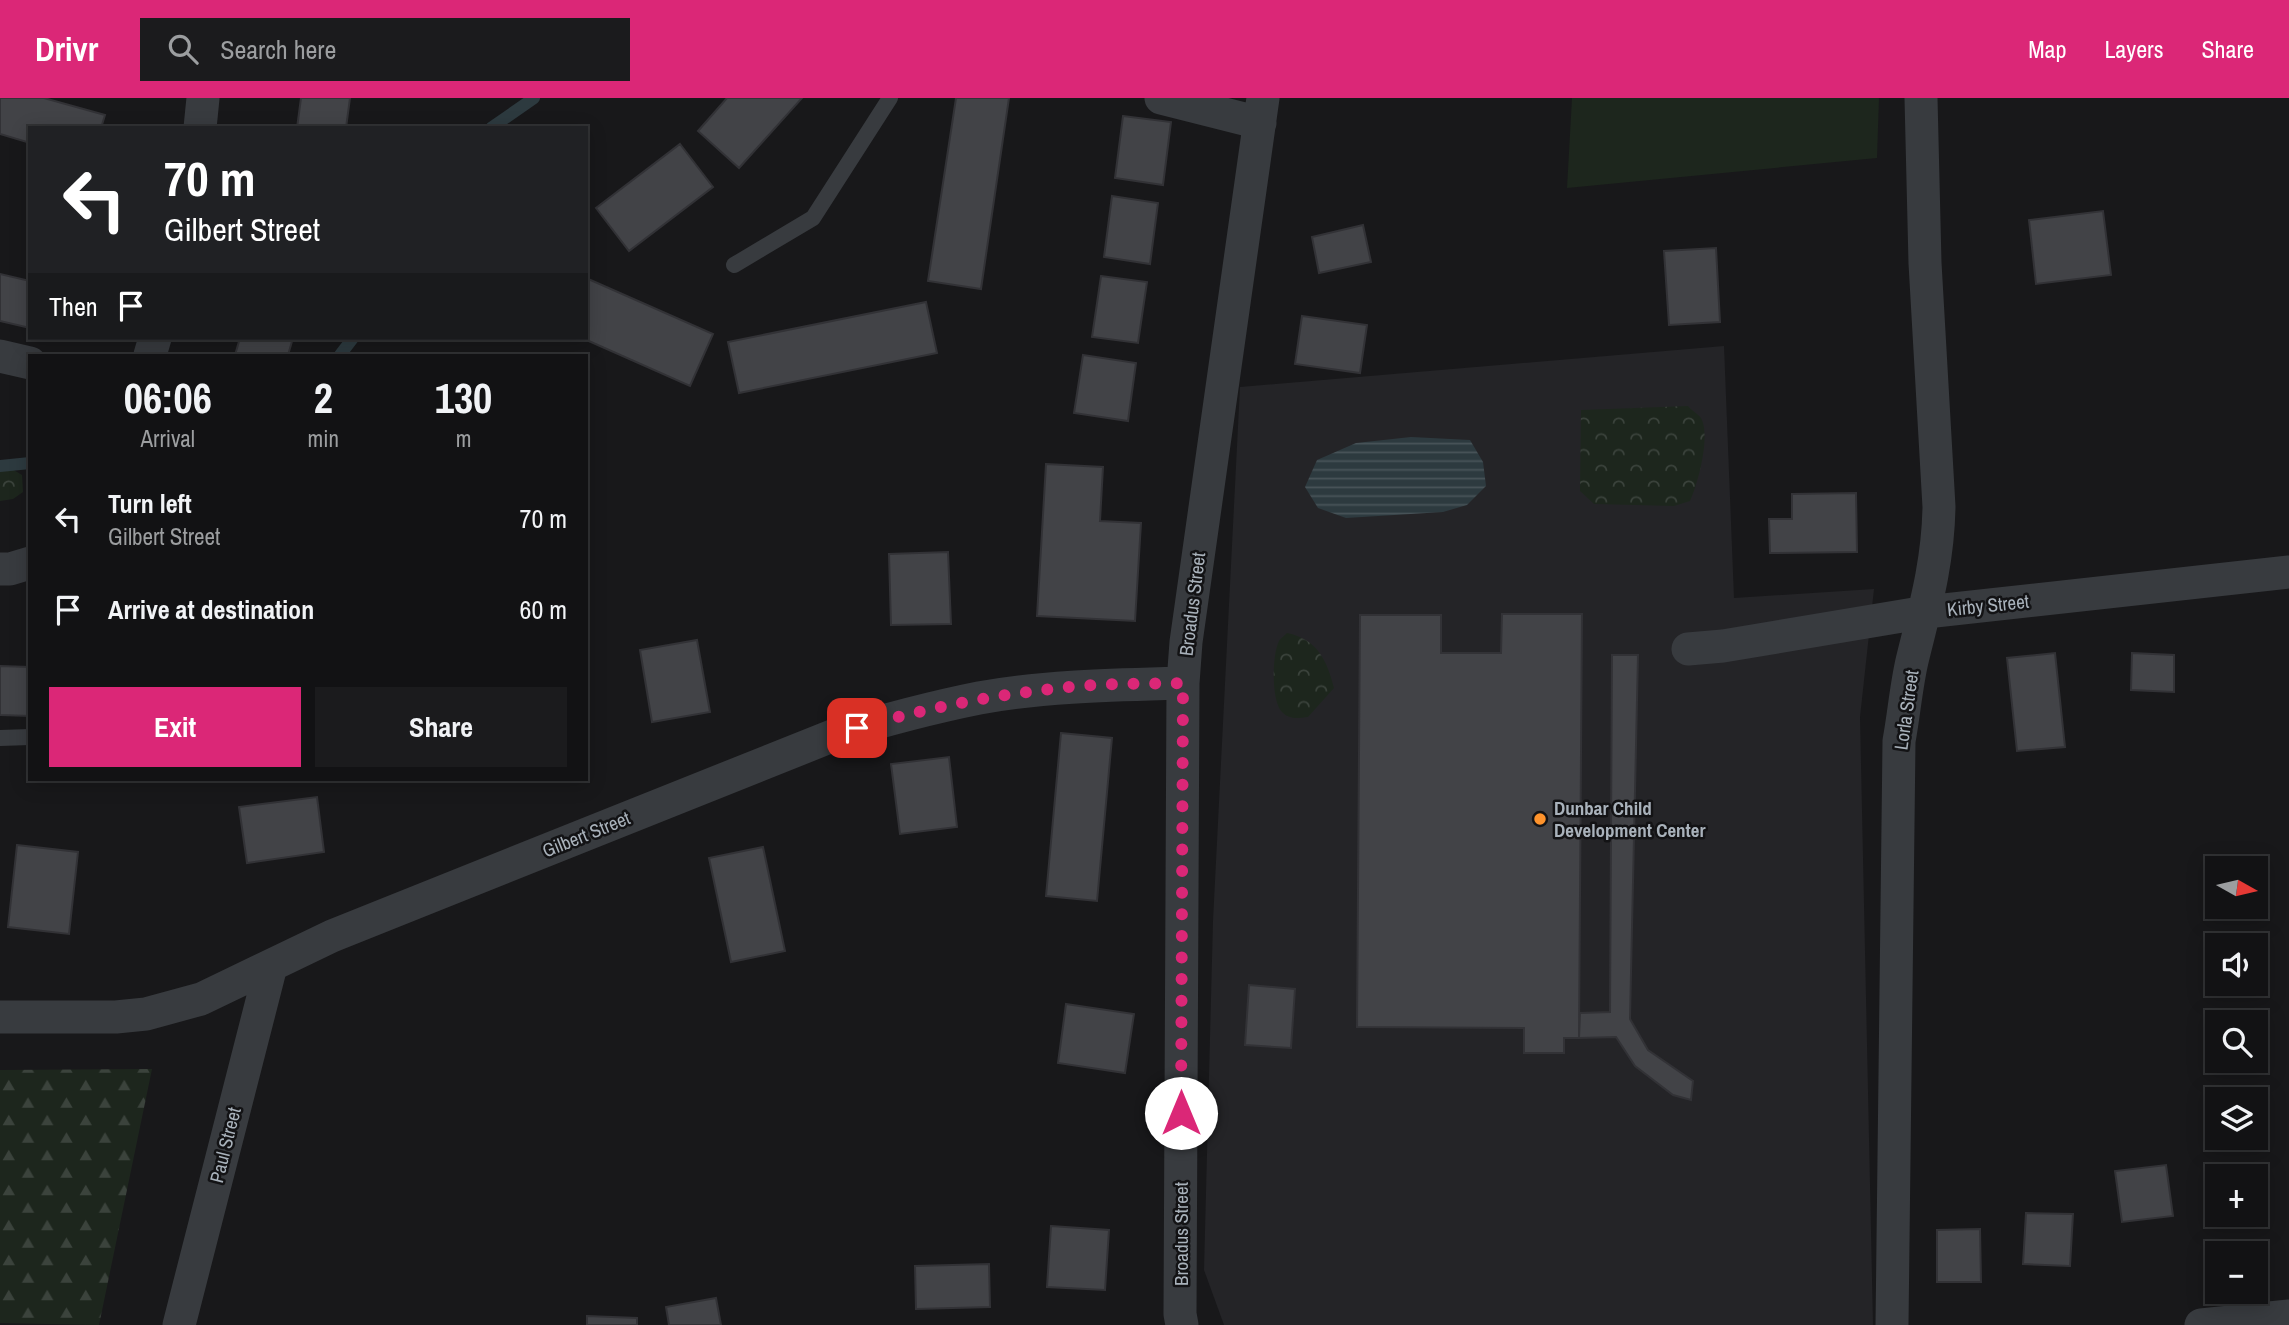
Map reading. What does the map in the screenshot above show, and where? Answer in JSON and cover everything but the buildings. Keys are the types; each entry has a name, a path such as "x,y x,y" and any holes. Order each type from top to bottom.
{"street":[{"path":"200,126 203,98"},
{"path":"1161,98 1261,111"},
{"name":"Lorla Street","path":"1892,1325 1899,741 1912,663 1926,612 1938,543 1939,508 1925,263 1921,98"},
{"name":"Broadus Street","path":"1182,1325 1183,683 1186,642 1261,111"},
{"path":"0,356 28,363"},
{"path":"0,569 28,564"},
{"name":"Kirby Street","path":"1688,649 1723,646 1926,612 2289,572"},
{"name":"Gilbert Street","path":"0,1017 117,1017 146,1014 201,999 332,936 832,736 906,714 981,698 1082,686 1183,683"},
{"name":"Paul Street","path":"179,1325 271,965"},
{"path":"2201,1325 2289,1316"}],"lane":[{"path":"734,265 813,218 890,98"},
{"path":"0,738 28,737"}],"shaded area":[{"name":"Dunbar Child Development Center","path":"1724,346 1734,598 1874,589 1860,717 1873,1325 1224,1325 1204,1270 1213,921 1240,387"},
{"path":"1411,437 1470,440 1483,462 1486,486 1467,505 1443,512 1346,518 1318,508 1305,487 1317,460 1356,443"}],"green space":[{"path":"1572,98 1879,98 1877,158 1567,188"},
{"path":"1688,406 1701,418 1705,436 1700,472 1690,501 1674,506 1594,504 1580,491 1581,410"},
{"path":"12,469 22,475 23,492 13,499 0,501 0,470"},
{"path":"1287,633 1306,640 1319,652 1328,668 1334,688 1308,717 1288,716 1278,707 1276,699 1275,656 1279,641"},
{"path":"152,1069 99,1325 0,1323 0,1070"}],"waterway":[{"path":"494,126 534,98"},
{"path":"341,354 351,340"},
{"path":"0,466 28,463"}],"place":[{"name":"Dunbar Child Development Center","path":"1540,819"}],"route":[{"path":"857,728 981,698 1082,686 1183,683 1181,1113"}]}
